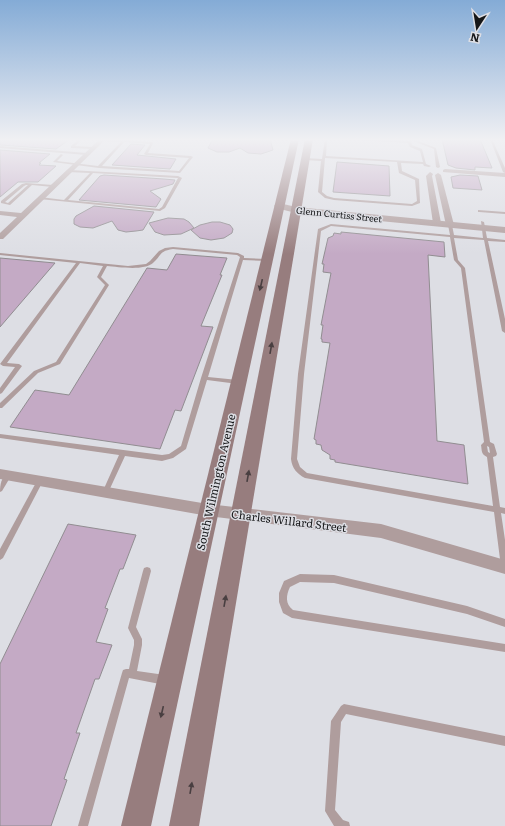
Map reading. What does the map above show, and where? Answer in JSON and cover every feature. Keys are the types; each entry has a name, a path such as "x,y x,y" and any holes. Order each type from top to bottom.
{"main road":[{"name":"South Wilmington Avenue","path":"136,826 208,510 286,178"},
{"path":"184,826 302,178"}],"street":[{"path":"0,237 62,178"},
{"path":"429,178 437,220"},
{"path":"441,178 450,222"},
{"name":"Glenn Curtiss Street","path":"280,206 437,220 483,225 505,230"},
{"path":"0,213 22,215"},
{"name":"Glenn Curtiss Street","path":"483,225 505,224"},
{"name":"Charles Willard Street","path":"4,475 208,510 381,532 505,567"}],"lane":[{"path":"65,201 88,178"},
{"path":"40,198 160,210 163,208 179,178"},
{"path":"322,178 320,192 326,197 334,199 412,205 419,202 417,179 413,178"},
{"path":"31,185 9,204 2,202 22,185 31,185 53,186"},
{"path":"479,211 505,214"},
{"path":"450,222 456,260 463,268 487,443 492,446 494,454 490,456 505,567"},
{"path":"505,241 331,225 318,230 301,374 294,459 295,465 299,471 306,475 505,511"},
{"path":"483,225 505,331"},
{"path":"0,254 128,268 147,265 152,262 160,252 173,248 238,254 242,258 267,260"},
{"path":"0,436 162,458 182,450 242,258"},
{"path":"1,404 0,393 19,366 3,364 79,262"},
{"path":"1,404 14,394 36,372 58,363 107,286 99,277 106,265"},
{"path":"204,378 238,382"},
{"path":"105,493 123,453"},
{"path":"0,489 4,475"},
{"path":"0,556 40,482"},
{"path":"132,674 138,645 138,639 132,628 147,571"},
{"path":"505,623 467,610 334,579 300,578 287,584 283,593 283,602 286,610 292,614 505,648"},
{"path":"83,826 126,673 169,680"},
{"path":"345,826 340,825 330,812 336,721 344,709 505,741"}],"building":[{"path":"0,178 43,178 38,182 18,182 0,197"},
{"path":"99,178 140,178 175,180 173,184 150,191 161,199 156,207 79,200"},
{"path":"335,178 389,178 390,196 333,192"},
{"path":"451,178 478,178 482,190 453,188"},
{"path":"94,206 154,212 143,230 126,232 118,230 112,221 93,228 80,227 74,224 74,219 76,216"},
{"path":"168,218 184,219 194,228 181,234 164,235 155,232 149,223"},
{"path":"220,222 230,225 233,229 232,233 224,238 211,240 200,238 191,230 200,225"},
{"path":"341,232 444,242 445,257 428,255 437,441 464,445 468,484 335,462 335,460 330,459 330,455 322,450 321,445 316,444 316,440 314,439 330,343 322,342 321,339 323,325 321,325 331,273 323,272 324,264 322,264 328,238 333,236 334,233 341,234"},
{"path":"176,254 227,258 220,275 222,275 201,326 213,327 181,411 175,410 160,449 10,427 35,390 69,395 147,268 167,270"},
{"path":"0,258 55,263 0,327"},
{"path":"68,524 136,535 123,569 120,569 105,608 108,609 96,642 112,645 99,679 95,679 76,733 80,733 64,779 67,780 51,826 0,826 0,664"}]}
